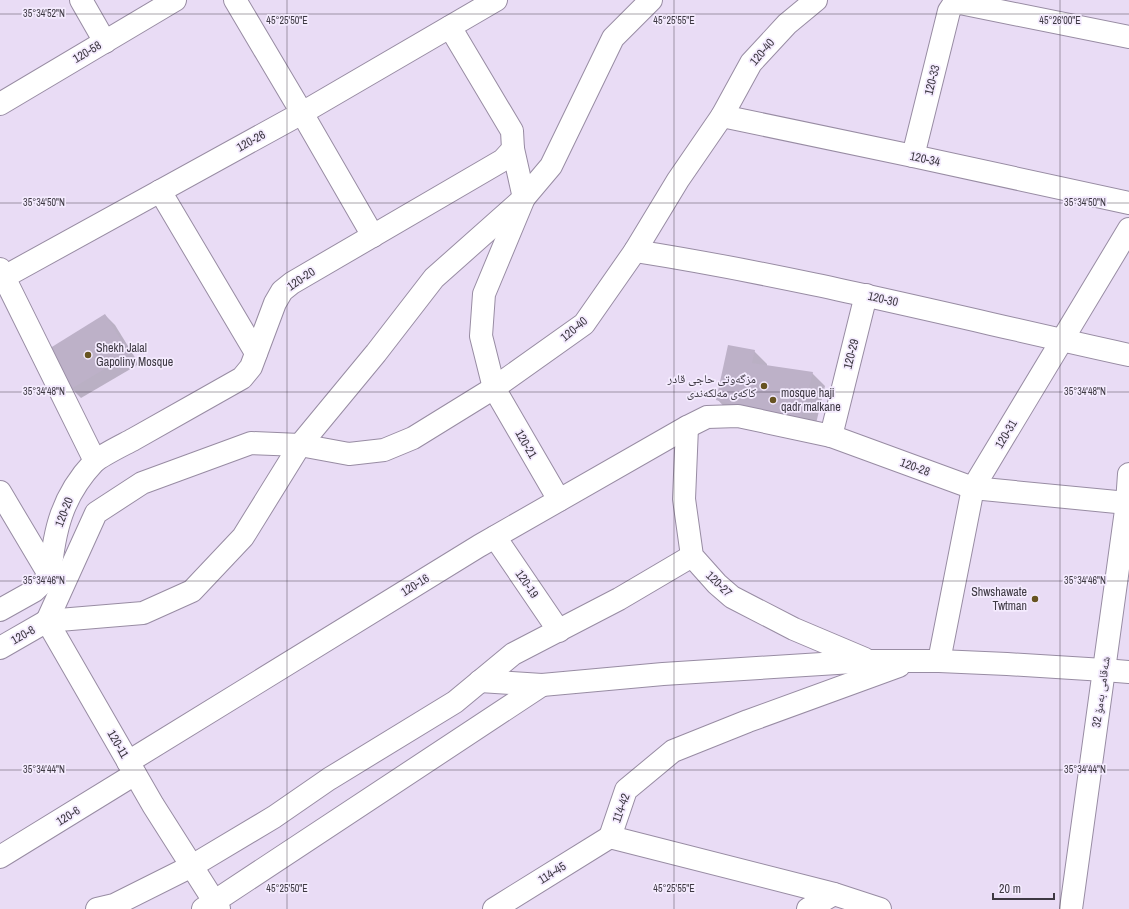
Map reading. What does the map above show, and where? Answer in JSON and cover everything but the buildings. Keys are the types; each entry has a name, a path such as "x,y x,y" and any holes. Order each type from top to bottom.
{"street":[{"path":"81,0 105,42"},
{"name":"120-58","path":"1,102 175,0"},
{"path":"235,0 373,236"},
{"name":"120-26","path":"2,273 160,191 302,113 496,0"},
{"path":"47,621 143,613 192,591 243,537 300,445 376,353 434,278 524,198 551,166 613,38 651,0"},
{"name":"120-40","path":"47,621 96,513 142,483 251,442 300,445 349,454 384,450 413,438 494,388 584,324 635,251 678,180 722,116 751,63 787,24 816,0"},
{"name":"120-33","path":"913,156 949,11 953,6 960,3 1129,37"},
{"path":"450,27 512,131 513,150 524,198"},
{"name":"120-34","path":"722,116 1129,203"},
{"name":"120-20","path":"50,576 52,549 66,501 76,485 95,461 242,378 251,367 275,303 282,291 292,283 503,160 513,150"},
{"path":"160,191 256,353"},
{"name":"120-21","path":"524,198 484,294 481,336 494,388 559,500"},
{"name":"120-31","path":"939,661 973,488 1129,229"},
{"name":"120-30","path":"635,251 722,265 1129,355"},
{"path":"2,273 95,461"},
{"name":"120-29","path":"830,436 866,296"},
{"name":"120-28","path":"707,417 738,416 830,436 973,488 1127,503"},
{"name":"120-16","path":"132,768 495,537 687,426 707,417"},
{"path":"97,909 114,905 192,866 274,817 329,780 455,702 513,654 620,599 692,556 684,499 687,426"},
{"name":"شەقامی بەمۆ 32","path":"1071,909 1127,503 1129,474"},
{"path":"0,492 50,576 34,591 0,610"},
{"name":"120-19","path":"495,537 559,631"},
{"name":"120-27","path":"692,556 717,584 732,597 794,629 869,661"},
{"name":"120-8","path":"0,648 47,621"},
{"name":"120-11","path":"47,621 132,768 192,866 212,907"},
{"path":"480,681 542,684 663,674 869,661 939,661 1129,672"},
{"name":"114-42","path":"880,909 834,894 610,837 626,790 673,751 848,684 911,662"},
{"path":"212,907 542,684"},
{"name":"120-6","path":"0,857 132,768"},
{"name":"114-45","path":"494,909 610,837"},
{"path":"808,909 834,894"}],"place":[{"name":"Shekh Jalal Gapoliny Mosque","path":"88,355"},
{"name":"مزگەوتی حاجی قادر کاکەی مەلکەندی","path":"764,386"},
{"name":"mosque haji qadr malkane","path":"773,400"},
{"name":"Shwshawate Twtman","path":"1035,599"}]}
